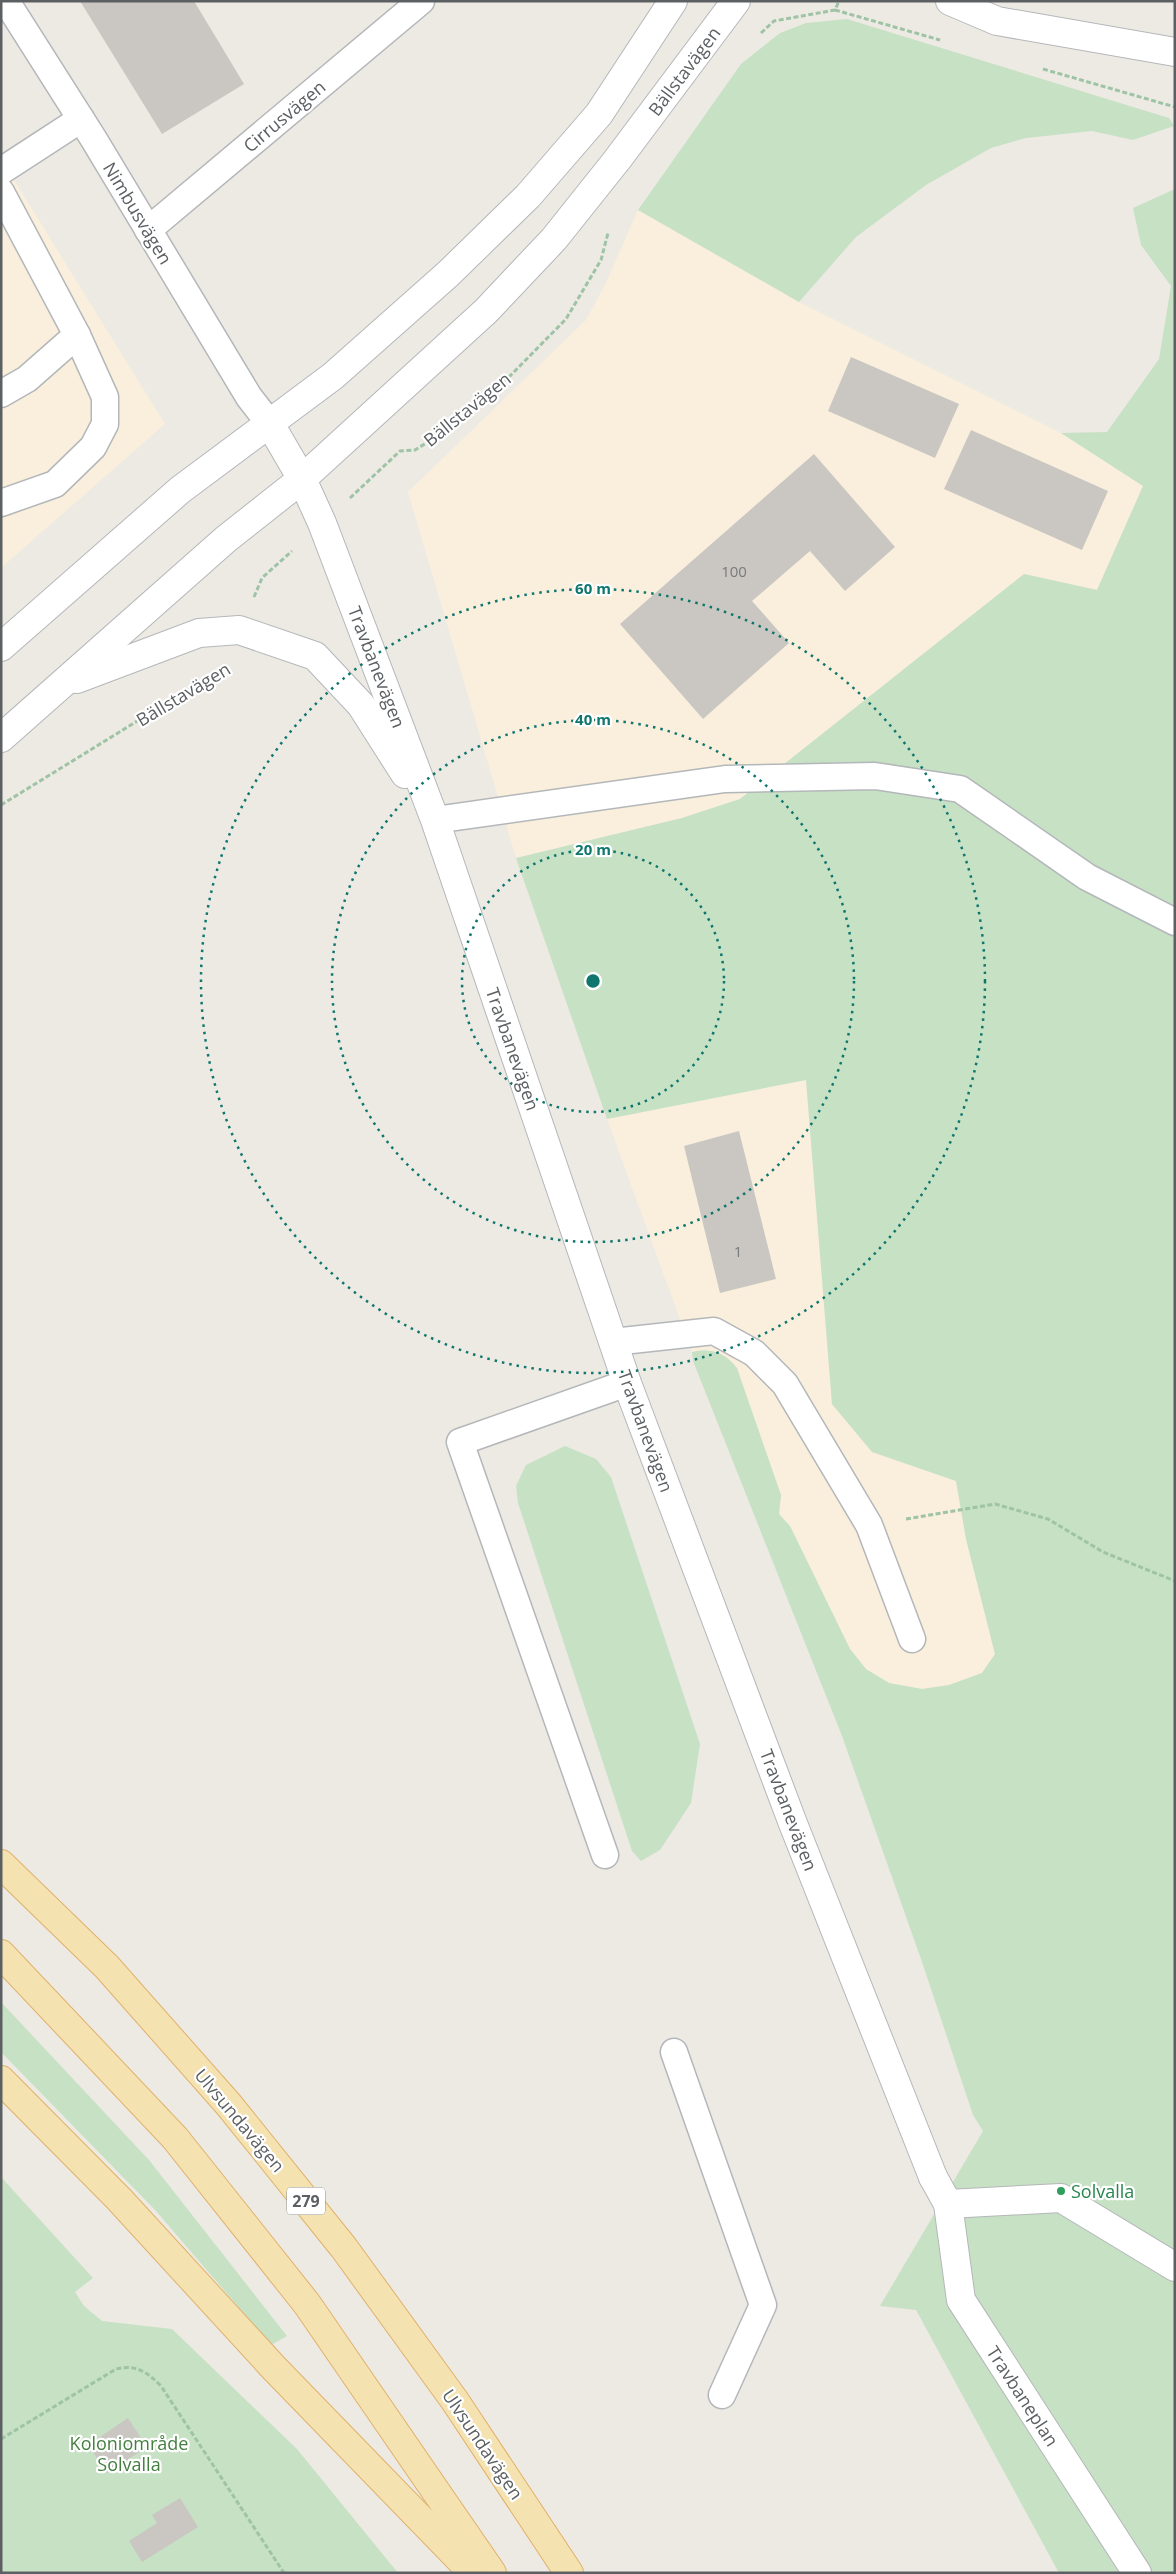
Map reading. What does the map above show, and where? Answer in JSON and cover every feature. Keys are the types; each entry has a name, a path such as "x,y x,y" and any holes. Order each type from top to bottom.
{"main road":[{"name":"Ulvsundavägen","path":"1,1864 107,1967 229,2105 326,2225 455,2401 569,2573"},
{"path":"1,1954 181,2146 306,2304 492,2573"},
{"path":"1,2080 118,2199 274,2368 472,2573"}],"street":[{"path":"1,648 180,490 333,376 448,274 528,196 599,114 673,1"},
{"name":"Bällstavägen","path":"1,738 226,539 302,480 486,311 554,239 629,144 736,1"},
{"path":"950,1 997,21 1175,52"},
{"name":"Travbanevägen","path":"270,424 302,480 322,524 435,820 627,1383 792,1821 933,2177 948,2204"},
{"path":"62,685 199,633 242,632 315,656 361,705 435,820"},
{"path":"948,2204 1062,2198 1175,2268"},
{"name":"Travbaneplan","path":"948,2204 960,2300 1138,2573"}],"lane":[{"name":"Nimbusvägen","path":"6,1 81,119 249,397 270,424"},
{"name":"Cirrusvägen","path":"148,230 421,1"},
{"path":"1,171 81,119"},
{"path":"1,192 77,335 105,397 105,424 93,447 55,484 1,503"},
{"path":"1,394 27,379 77,335"},
{"path":"435,820 725,779 875,776 960,789 1087,877 1175,922"},
{"path":"613,1342 714,1331 754,1353 785,1384 869,1525 912,1639"},
{"path":"605,1856 460,1442 627,1383"},
{"path":"674,2052 763,2305 722,2395"}],"path":[{"path":"754,38 774,21 835,10 839,1"},
{"name":"Bällstavägen","path":"1,805 199,683 234,666 242,632 262,578 400,451 415,450 447,430 511,375 566,319 601,260 610,226"},
{"path":"869,1525 994,1504 1048,1519 1102,1552 1175,1581"},
{"path":"1,2439 116,2368 129,2365 148,2373 161,2386 284,2573"}],"shaded area":[{"path":"1,159 165,424 1,568"},
{"path":"638,210 799,302 1061,433 1143,486 1097,590 1024,574 740,799 682,818 516,858 408,492 586,320 605,285"},
{"path":"806,1080 832,1404 872,1452 956,1481 966,1539 995,1655 982,1673 949,1685 922,1689 889,1683 866,1669 850,1649 790,1526 779,1514 781,1495 707,1349 692,1352 607,1119"}],"green space":[{"path":"847,19 1169,118 1174,126 1133,140 1092,131 1026,138 991,148 926,185 856,237 799,302 638,210 741,64 780,33 806,23"},
{"path":"1175,189 1175,2573 1059,2573 916,2310 880,2306 983,2131 973,2115 921,1959 842,1736 693,1361 692,1352 717,1352 727,1358 737,1368 781,1495 779,1514 790,1526 850,1649 866,1669 889,1683 922,1689 949,1685 982,1673 995,1654 966,1539 956,1481 872,1452 832,1404 806,1080 607,1119 516,858 682,818 740,799 1024,574 1097,590 1143,486 1061,433 1107,432 1159,359 1171,286 1141,245 1133,208"},
{"path":"565,1446 596,1459 611,1477 700,1744 691,1803 660,1850 641,1861 632,1851 518,1503 516,1486 526,1465"},
{"path":"1,2002 149,2160 287,2336 271,2345 156,2211 1,2052"},
{"name":"Koloniområde Solvalla","path":"1,2177 93,2278 75,2292 84,2306 102,2321 172,2329 297,2449 398,2573 1,2573"}],"building":[{"path":"80,1 194,1 244,84 162,134"},
{"path":"851,357 959,404 935,458 828,411"},
{"path":"971,430 1108,491 1082,550 944,489"},
{"path":"814,454 895,547 845,591 810,551 752,601 789,643 703,719 620,624"},
{"path":"739,1131 776,1279 720,1293 684,1146"},
{"path":"128,2418 147,2447 107,2473 88,2445"},
{"path":"180,2498 198,2527 142,2562 129,2541 157,2523 152,2515"}],"place":[{"name":"Solvalla","path":"1061,2191"}]}
